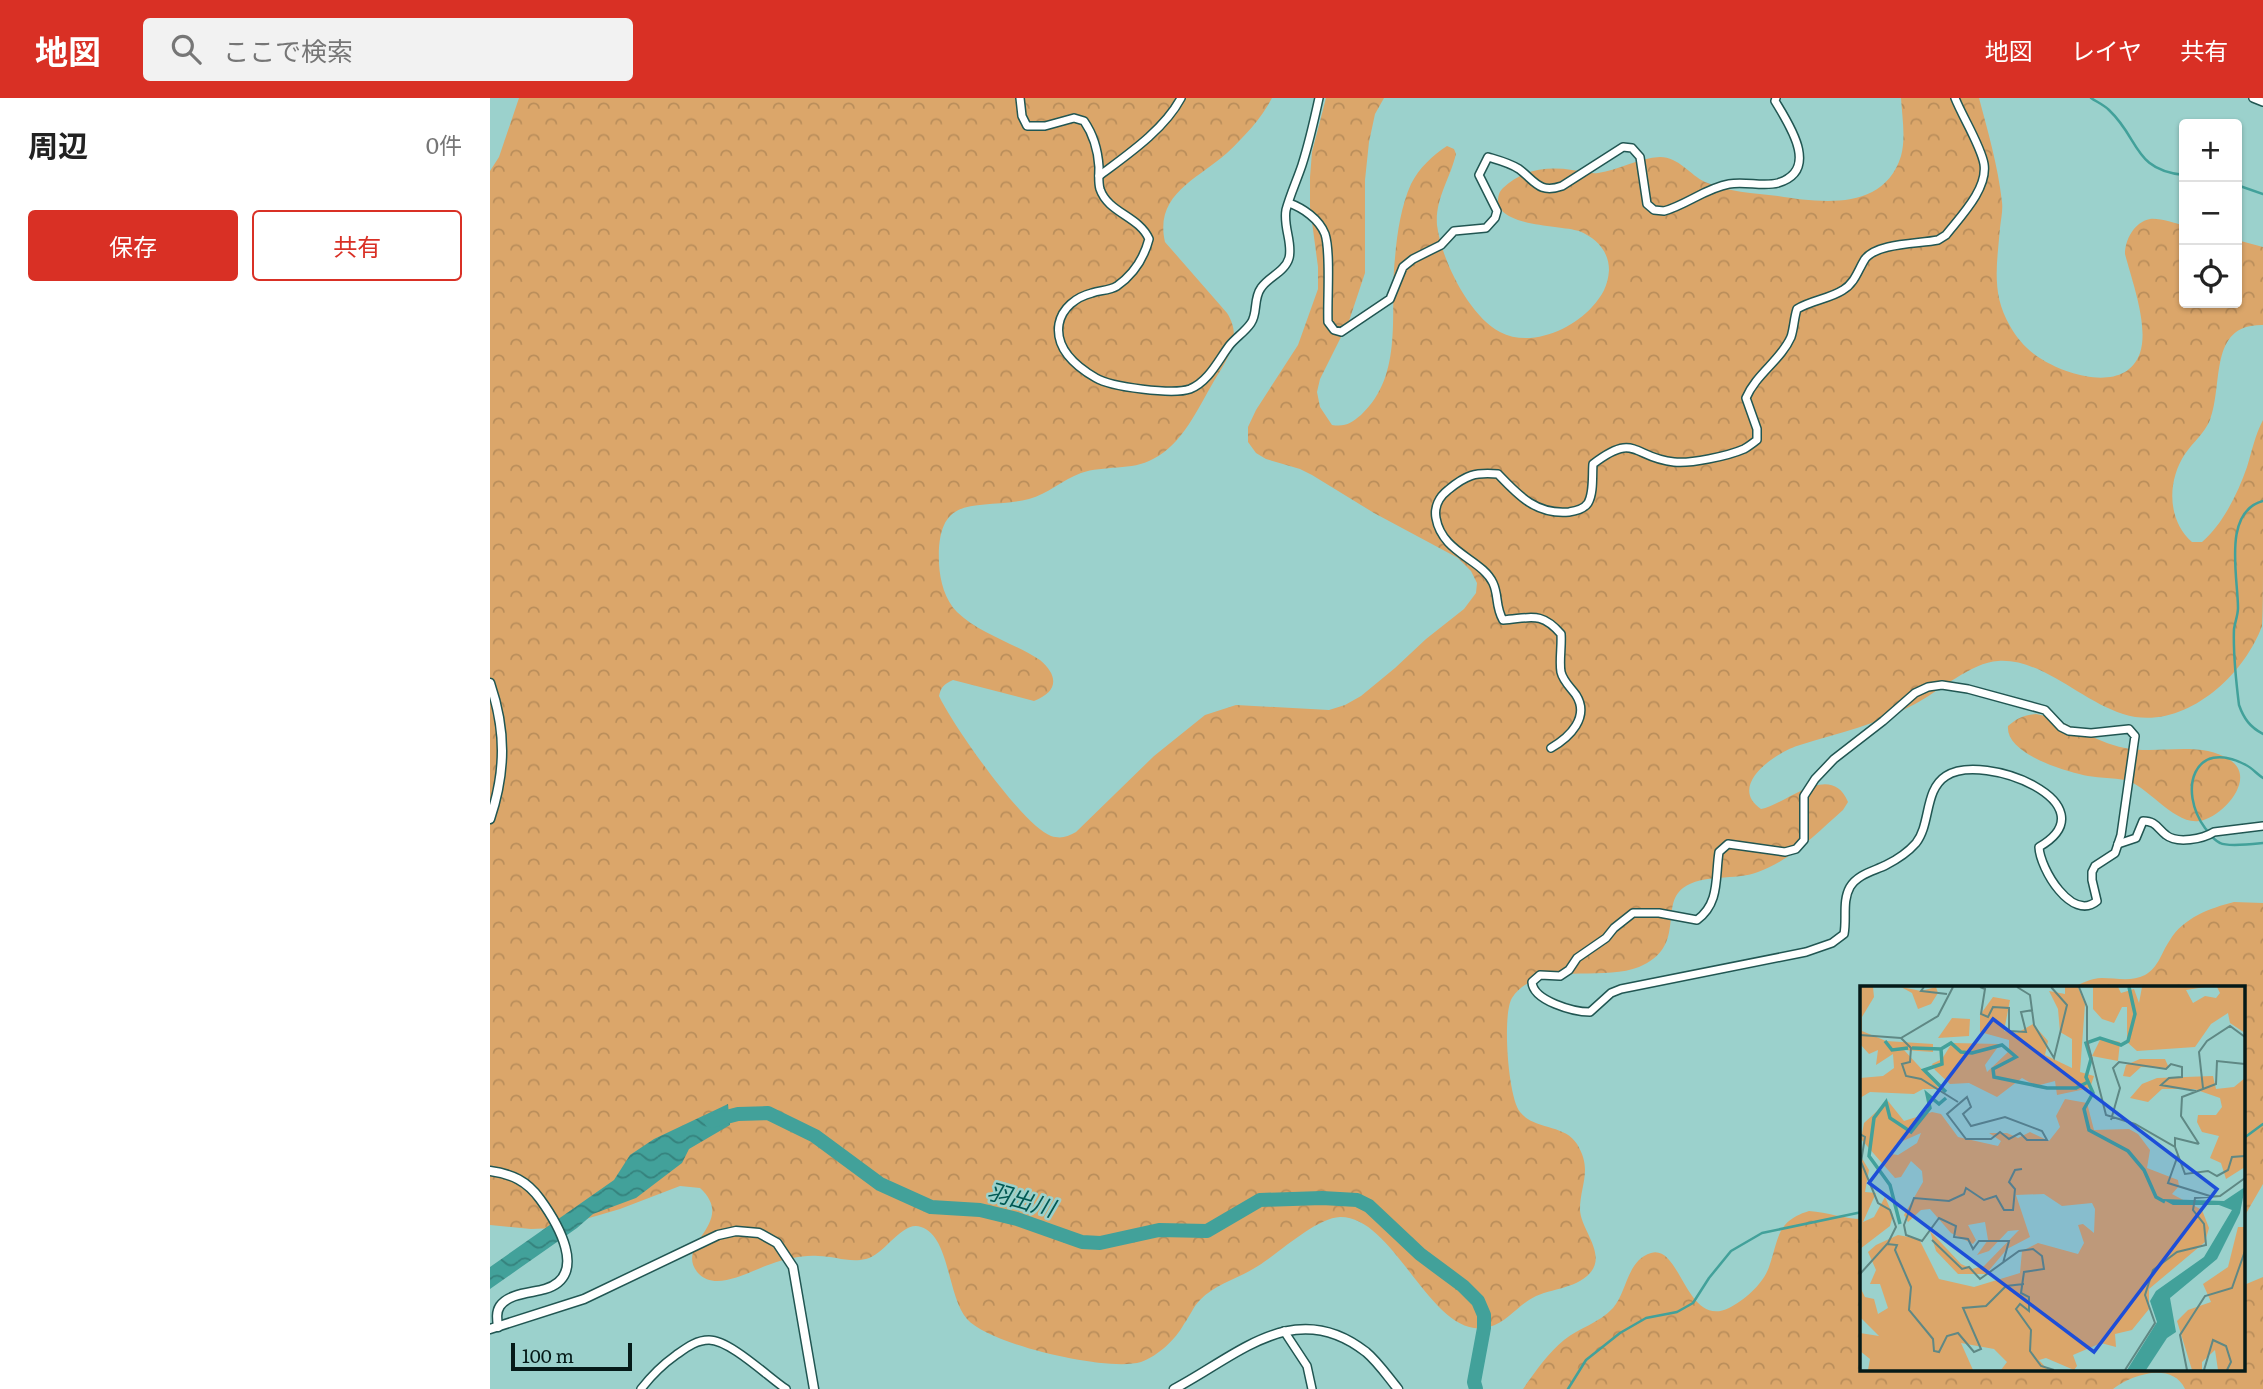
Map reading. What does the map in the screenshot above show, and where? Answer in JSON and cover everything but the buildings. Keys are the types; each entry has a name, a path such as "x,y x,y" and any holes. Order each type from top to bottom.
{"street":[{"path":"1020,98 1022,116 1027,126 1045,126 1074,118 1084,121 1094,141 1100,188 1109,203 1140,226 1149,239 1144,257 1116,287 1089,293 1068,305 1061,314 1058,328 1066,353 1081,369 1101,381 1154,390 1190,389 1210,374 1229,345 1255,317 1256,296 1262,286 1285,267 1290,256 1284,224 1309,142 1319,98"},
{"path":"1099,176 1142,143 1175,109 1181,98"},
{"path":"1289,203 1300,207 1315,219 1324,232 1327,245 1328,322 1334,330 1341,332 1390,299 1403,267 1413,259 1441,245 1454,231 1486,228 1491,225 1497,211 1479,175 1488,158 1505,162 1520,170 1533,183 1551,190 1562,186 1623,147 1633,148 1640,157 1647,204 1654,210 1664,212 1726,184 1779,183 1794,174 1799,154 1797,139 1776,98"},
{"path":"1551,748 1577,725 1581,716 1581,705 1562,676 1562,634 1551,622 1534,616 1503,620 1497,611 1493,583 1486,574 1455,550 1437,524 1435,512 1442,495 1460,480 1482,472 1498,474 1528,503 1541,509 1560,513 1577,511 1587,505 1590,499 1593,464 1620,448 1628,446 1675,462 1709,458 1743,449 1757,440 1757,429 1746,398 1751,387 1782,351 1791,336 1797,309 1809,302 1841,292 1851,284 1866,258 1875,249 1938,240 1946,235 1979,189 1984,175 1984,164 1955,98"},
{"path":"2253,98 2263,102"},
{"path":"490,683 500,715 502,769 490,819"},
{"path":"1942,685 1968,689 2045,710 2061,727 2069,731 2091,733 2129,729 2135,736 2118,844 2115,853 2095,866 2092,872 2097,901 2085,906 2074,903 2063,896 2039,855 2039,847 2051,841 2060,829 2063,819 2061,810 2052,798 2020,780 1992,770 1958,771 1947,775 1938,783 1917,842 1886,865 1872,870 1850,886 1846,901 1844,934 1832,943 1806,952 1621,989 1611,993 1590,1012 1577,1012 1545,999 1531,986 1539,975 1560,976 1569,970 1577,958 1606,938 1633,913 1659,913 1697,920 1708,912 1715,895 1718,852 1728,844 1785,852 1796,849 1804,840 1804,796 1815,779 1834,759 1915,693 1928,687 1942,685"},
{"path":"2118,844 2136,838 2143,821 2156,824 2167,837 2178,841 2214,832 2263,826"},
{"path":"490,1171 519,1178 533,1189 566,1244 568,1258 560,1281 549,1288 508,1299 500,1306 494,1328 584,1299 718,1235 736,1231 759,1233 777,1243 793,1267 814,1389"},
{"path":"1174,1389 1240,1350 1284,1331 1307,1328 1350,1342 1368,1354 1398,1389"},
{"path":"1284,1331 1307,1366 1312,1389"},
{"path":"641,1389 663,1365 687,1347 711,1339 743,1355 786,1389"}],"green space":[{"path":"519,98 1272,98 1246,134 1227,153 1181,189 1166,212 1163,225 1165,242 1227,313 1234,331 1228,356 1196,414 1181,435 1164,452 1145,463 1081,473 1029,499 964,508 953,514 945,524 940,540 939,564 944,590 957,612 976,626 1040,660 1053,678 1048,693 1034,701 953,680 943,686 939,696 989,773 1024,814 1051,836 1064,837 1076,832 1154,756 1205,715 1236,705 1329,710 1361,696 1464,609 1476,593 1477,583 1471,571 1458,558 1374,513 1312,475 1266,459 1256,453 1248,442 1248,427 1298,345 1318,289 1318,267 1310,207 1310,177 1312,152 1326,98 1384,98 1375,114 1369,142 1365,180 1365,273 1349,321 1320,379 1317,392 1320,407 1332,425 1348,424 1361,415 1375,399 1384,381 1390,361 1395,258 1402,211 1411,184 1418,173 1447,146 1454,149 1456,154 1437,216 1444,254 1458,285 1478,313 1500,332 1524,338 1562,329 1583,315 1596,303 1604,290 1609,270 1604,251 1596,241 1585,234 1520,221 1502,210 1498,202 1499,194 1510,182 1526,173 1544,169 1598,173 1660,157 1679,163 1705,182 1731,190 1813,200 1850,199 1866,195 1881,186 1893,174 1902,149 1901,98 1979,98 2002,202 1997,266 2000,302 2010,326 2020,340 2033,353 2054,366 2096,378 2123,373 2133,365 2140,353 2142,330 2139,303 2125,249 2132,232 2144,221 2158,219 2179,225 2179,308 2242,308 2242,241 2263,247 2263,325 2246,327 2233,334 2226,345 2221,358 2210,420 2179,465 2172,500 2178,523 2184,533 2192,542 2202,542 2217,526 2234,497 2263,420 2262,626 2253,645 2225,682 2207,697 2167,716 2145,718 2123,714 2030,666 1998,661 1977,666 1915,704 1887,717 1791,748 1759,770 1749,790 1752,800 1761,809 1819,785 1831,785 1840,790 1848,802 1843,810 1803,845 1770,867 1749,875 1700,880 1683,888 1673,905 1668,938 1654,959 1624,971 1553,975 1537,979 1523,986 1512,998 1507,1020 1507,1037 1512,1090 1516,1103 1526,1118 1572,1138 1582,1153 1585,1170 1581,1218 1596,1258 1590,1273 1584,1279 1536,1296 1489,1327 1469,1327 1450,1316 1432,1299 1379,1236 1360,1222 1340,1217 1320,1223 1258,1266 1206,1294 1181,1330 1166,1346 1141,1362 1125,1364 1078,1360 1050,1354 1023,1347 980,1329 967,1319 960,1309 938,1242 921,1227 907,1228 866,1259 800,1257 776,1262 724,1281 714,1281 705,1279 698,1273 692,1262 693,1252 712,1212 710,1201 700,1188 680,1186 620,1209 555,1228 531,1229 490,1225 490,171 499,157"},
{"path":"2036,714 2125,748 2192,749 2218,754 2238,768 2239,786 2234,796 2217,813 2199,821 2190,821 2170,811 2133,783 2066,770 2026,753 2010,736 2008,726 2021,717"},
{"path":"2234,902 2263,903 2263,1184 2246,1214 2246,986 2076,986 2098,978 2129,979 2145,975 2157,964 2175,932 2207,911"},
{"path":"1809,1211 1860,1219 1860,1372 2246,1372 2246,1284 2263,1277 2263,1389 2185,1389 2179,1380 2171,1375 2151,1373 2130,1379 2113,1389 1523,1389 1558,1345 1602,1318 1613,1308 1632,1269 1643,1257 1651,1253 1661,1254 1670,1261 1693,1297 1703,1307 1715,1311 1729,1308 1758,1285 1769,1267 1780,1232 1798,1215"}],"water":[{"path":"728,1104 730,1125 689,1149 682,1163 636,1198 593,1214 490,1289 490,1267 614,1180 630,1155 654,1139"}],"waterway":[{"path":"2091,98 2107,108 2119,121 2146,160 2155,167 2179,174"},
{"path":"2242,187 2263,194"},
{"path":"2263,501 2250,507 2237,532 2235,563 2238,608 2234,629 2239,705 2248,722 2263,734"},
{"path":"2263,778 2246,765 2228,758 2213,758 2203,763 2192,784 2197,814 2215,840 2229,845 2263,843"},
{"name":"羽出川","path":"711,1121 738,1114 768,1113 815,1136 880,1184 931,1207 980,1210 1017,1219 1082,1242 1100,1243 1159,1230 1207,1231 1260,1200 1357,1200 1369,1206 1420,1254 1463,1286 1478,1301 1484,1315 1484,1328 1474,1382 1476,1389"},
{"path":"2246,1137 2263,1124"},
{"path":"1568,1389 1586,1360 1620,1333 1646,1318 1677,1312 1693,1303 1731,1251 1762,1233 1860,1212"}]}
